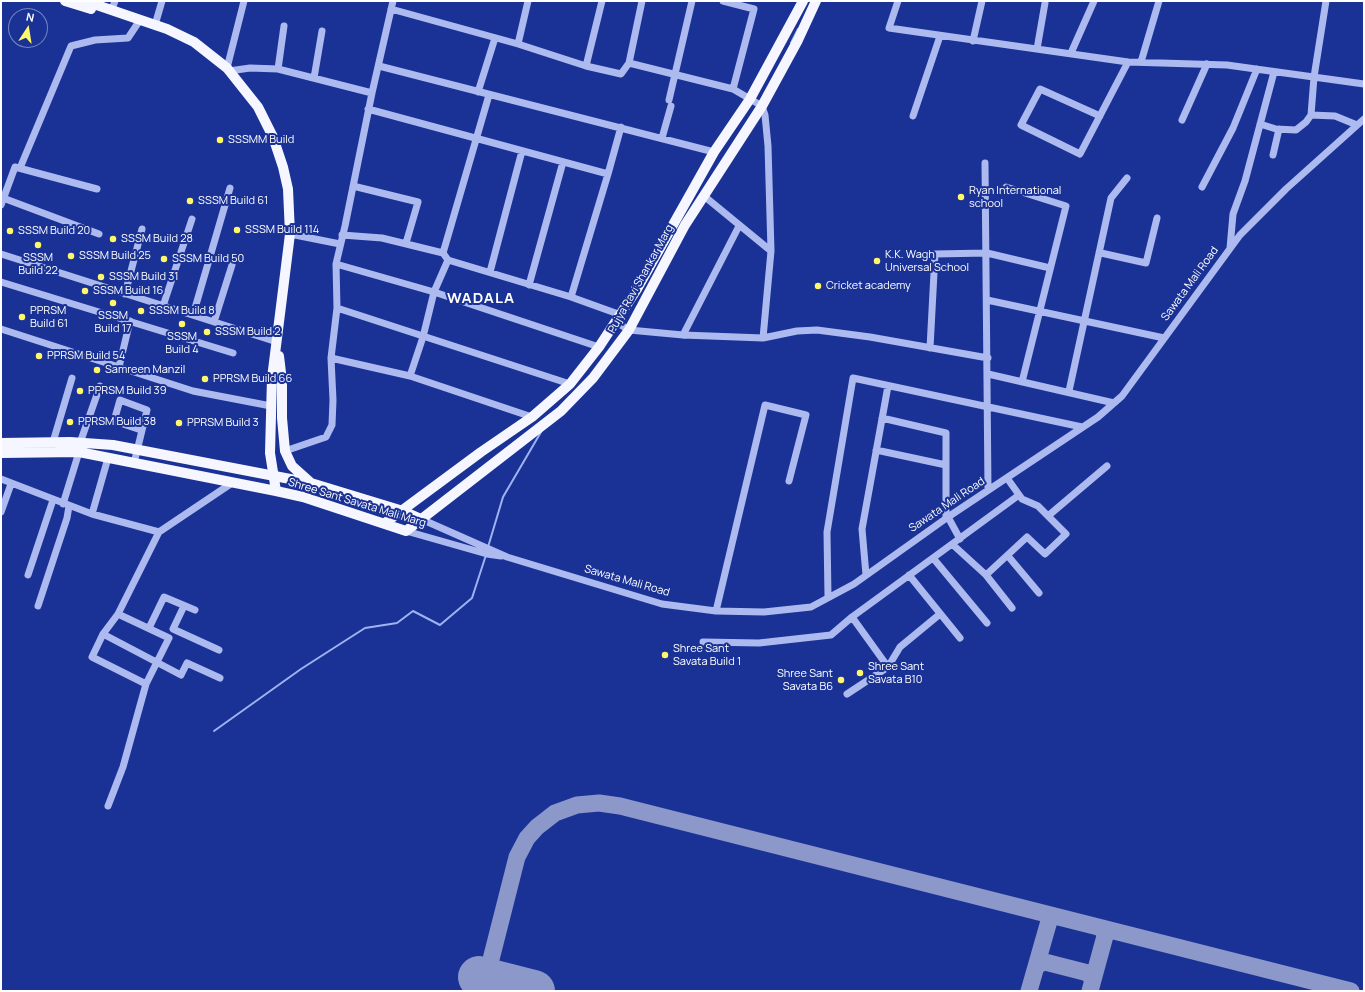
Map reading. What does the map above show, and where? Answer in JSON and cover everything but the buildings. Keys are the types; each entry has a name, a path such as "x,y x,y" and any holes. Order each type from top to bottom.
{"main road":[{"name":"Shree Sant Savata Mali Marg","path":"68,1 130,20 140,20"},
{"name":"Shree Sant Savata Mali Marg","path":"85,1 113,5 140,20 177,32 194,42 228,69 258,107 275,143 288,189 290,234 272,378 270,453 276,492 303,497 406,531"},
{"path":"385,523 480,452 532,417 570,384 599,347 638,289 714,152 750,99 803,1"},
{"name":"Pujya Ravi Shankar Marg","path":"406,531 561,411 593,378 629,330 678,238 762,106 798,40 816,1"},
{"name":"Shree Sant Savata Mali Marg","path":"277,342 282,381 282,418 285,451 292,466 311,483 403,511 421,519"},
{"path":"1,443 52,442 79,448 108,458 276,492"},
{"path":"1,453 113,446 311,483"}],"street":[{"path":"155,25 162,1"},
{"path":"244,1 228,69 278,69 372,93"},
{"path":"285,451 326,437 332,425 333,400 331,358 337,308 336,264 368,110 393,1"},
{"path":"518,44 528,1"},
{"path":"586,66 602,1"},
{"path":"391,9 518,44 586,66 621,74 629,62 642,1"},
{"path":"662,138 692,1"},
{"path":"723,1 746,4 754,9 733,89"},
{"path":"898,1 889,28 1128,62 1207,64 1364,84"},
{"path":"973,41 982,1"},
{"path":"1071,53 1094,1"},
{"path":"1141,62 1159,1"},
{"path":"1260,124 1279,129 1296,130 1306,122 1311,114 1314,77 1326,1"},
{"path":"1037,48 1045,3"},
{"path":"20,168 71,46 95,40 128,38 140,20"},
{"path":"278,69 284,26"},
{"path":"314,78 322,31"},
{"path":"913,116 940,36"},
{"path":"478,92 495,38"},
{"path":"629,62 733,89 762,106 765,115 768,146 771,251 764,338"},
{"path":"1100,116 1040,89 1021,126 1080,154 1100,116 1128,62"},
{"path":"1182,120 1207,64"},
{"path":"378,66 714,152"},
{"path":"1202,187 1233,128 1257,70"},
{"path":"1230,248 1233,214 1245,181 1274,72"},
{"path":"443,253 489,95"},
{"path":"368,110 608,174"},
{"path":"1311,114 1335,116 1357,125"},
{"name":"Sawata Mali Road","path":"421,519 507,557 662,604 716,612 764,612 811,607 866,575 988,490 1098,417 1122,396 1240,235 1286,189 1364,119"},
{"path":"571,297 621,127"},
{"path":"1273,155 1279,129"},
{"path":"490,272 522,151"},
{"path":"530,285 563,162"},
{"path":"985,163 988,358 988,490"},
{"path":"97,189 15,167 2,202 99,234"},
{"path":"1069,391 1112,198 1127,178"},
{"path":"353,186 418,202 406,243"},
{"path":"1006,187 1066,206 1022,382"},
{"path":"193,315 230,188"},
{"path":"704,196 771,251"},
{"path":"1100,253 1146,263 1157,218"},
{"path":"163,306 192,219"},
{"path":"683,335 739,226"},
{"path":"125,294 142,229"},
{"path":"290,234 340,244"},
{"path":"342,235 382,238 443,253 448,260 571,297 618,319 629,330 683,335 764,338 797,331 817,330 988,358"},
{"path":"930,348 935,254 986,253 1050,268"},
{"path":"1,254 277,342"},
{"path":"410,376 423,337 434,292 448,260"},
{"path":"336,264 434,292 599,347"},
{"path":"214,322 232,265"},
{"path":"1,282 232,353"},
{"path":"987,300 1164,338"},
{"path":"337,308 570,384"},
{"path":"118,367 130,321"},
{"path":"1,329 193,391 271,406"},
{"path":"331,358 410,376 532,417"},
{"path":"988,374 1069,391 1114,403"},
{"path":"52,442 72,378"},
{"path":"828,597 827,532 853,378 1082,428"},
{"path":"38,606 67,518 66,505 79,448 100,386"},
{"path":"866,575 862,528 888,386"},
{"path":"134,463 147,410 120,400 114,421 141,430"},
{"path":"716,612 765,405 806,415 788,481"},
{"path":"882,418 946,433 947,518 960,539"},
{"path":"876,450 946,465"},
{"path":"92,514 108,458"},
{"path":"1048,516 1107,466"},
{"path":"986,575 1027,537 1045,554 1066,534 1038,506 1022,499 1007,478"},
{"path":"1,480 92,514 159,532"},
{"path":"146,684 92,657 103,634 118,614 159,532 232,483"},
{"path":"1,512 11,484"},
{"path":"703,642 759,643 831,635 852,617 1019,495"},
{"path":"28,575 53,500"},
{"name":"Shree Sant Savata Mali Marg","path":"406,531 486,554 507,557"},
{"path":"952,544 986,575 1012,608"},
{"path":"1008,556 1039,593"},
{"path":"933,558 987,624"},
{"path":"910,575 960,638"},
{"path":"149,628 164,597 194,610"},
{"path":"184,606 173,629 219,650"},
{"path":"108,806 123,767 146,684 169,638 118,614"},
{"path":"847,694 888,667 900,647 940,614"},
{"path":"852,617 888,667"},
{"path":"103,634 180,675 187,663 220,678"}],"waterway":[{"path":"791,43 798,29"},
{"path":"488,547 503,497 541,432"},
{"path":"214,731 301,669 365,628 397,623 413,611 440,625 472,598 486,555"}],"taxiway":[{"path":"486,979 517,857 527,838 537,827 555,813 577,805 599,803 620,806 1351,991"},
{"path":"1029,991 1049,921 1046,914"},
{"path":"1090,991 1105,936 1102,928"},
{"path":"1037,965 1045,962 1088,973 1093,980"}],"runway":[{"path":"479,977 534,991"}],"place":[{"name":"SSSMM Build","path":"220,140"},
{"name":"Ryan International school","path":"961,197"},
{"name":"SSSM Build 61","path":"190,201"},
{"name":"SSSM Build 114","path":"237,230"},
{"name":"SSSM Build 20","path":"10,231"},
{"name":"SSSM Build 28","path":"113,239"},
{"name":"SSSM Build 22","path":"38,245"},
{"name":"SSSM Build 25","path":"71,256"},
{"name":"SSSM Build 50","path":"164,259"},
{"name":"K.K. Wagh Universal School","path":"877,261"},
{"name":"SSSM Build 31","path":"101,277"},
{"name":"Cricket academy","path":"818,286"},
{"name":"SSSM Build 16","path":"85,291"},
{"name":"SSSM Build 17","path":"113,303"},
{"name":"SSSM Build 8","path":"141,311"},
{"name":"PPRSM Build 61","path":"22,317"},
{"name":"SSSM Build 4","path":"182,324"},
{"name":"SSSM Build 2","path":"207,332"},
{"name":"PPRSM Build 54","path":"39,356"},
{"name":"Samreen Manzil","path":"97,370"},
{"name":"PPRSM Build 66","path":"205,379"},
{"name":"PPRSM Build 39","path":"80,391"},
{"name":"PPRSM Build 38","path":"70,422"},
{"name":"PPRSM Build 3","path":"179,423"},
{"name":"Shree Sant Savata Build 1","path":"665,655"},
{"name":"Shree Sant Savata B10","path":"860,673"},
{"name":"Shree Sant Savata B6","path":"841,680"}],"district":[{"name":"WADALA","path":"481,299"}]}
